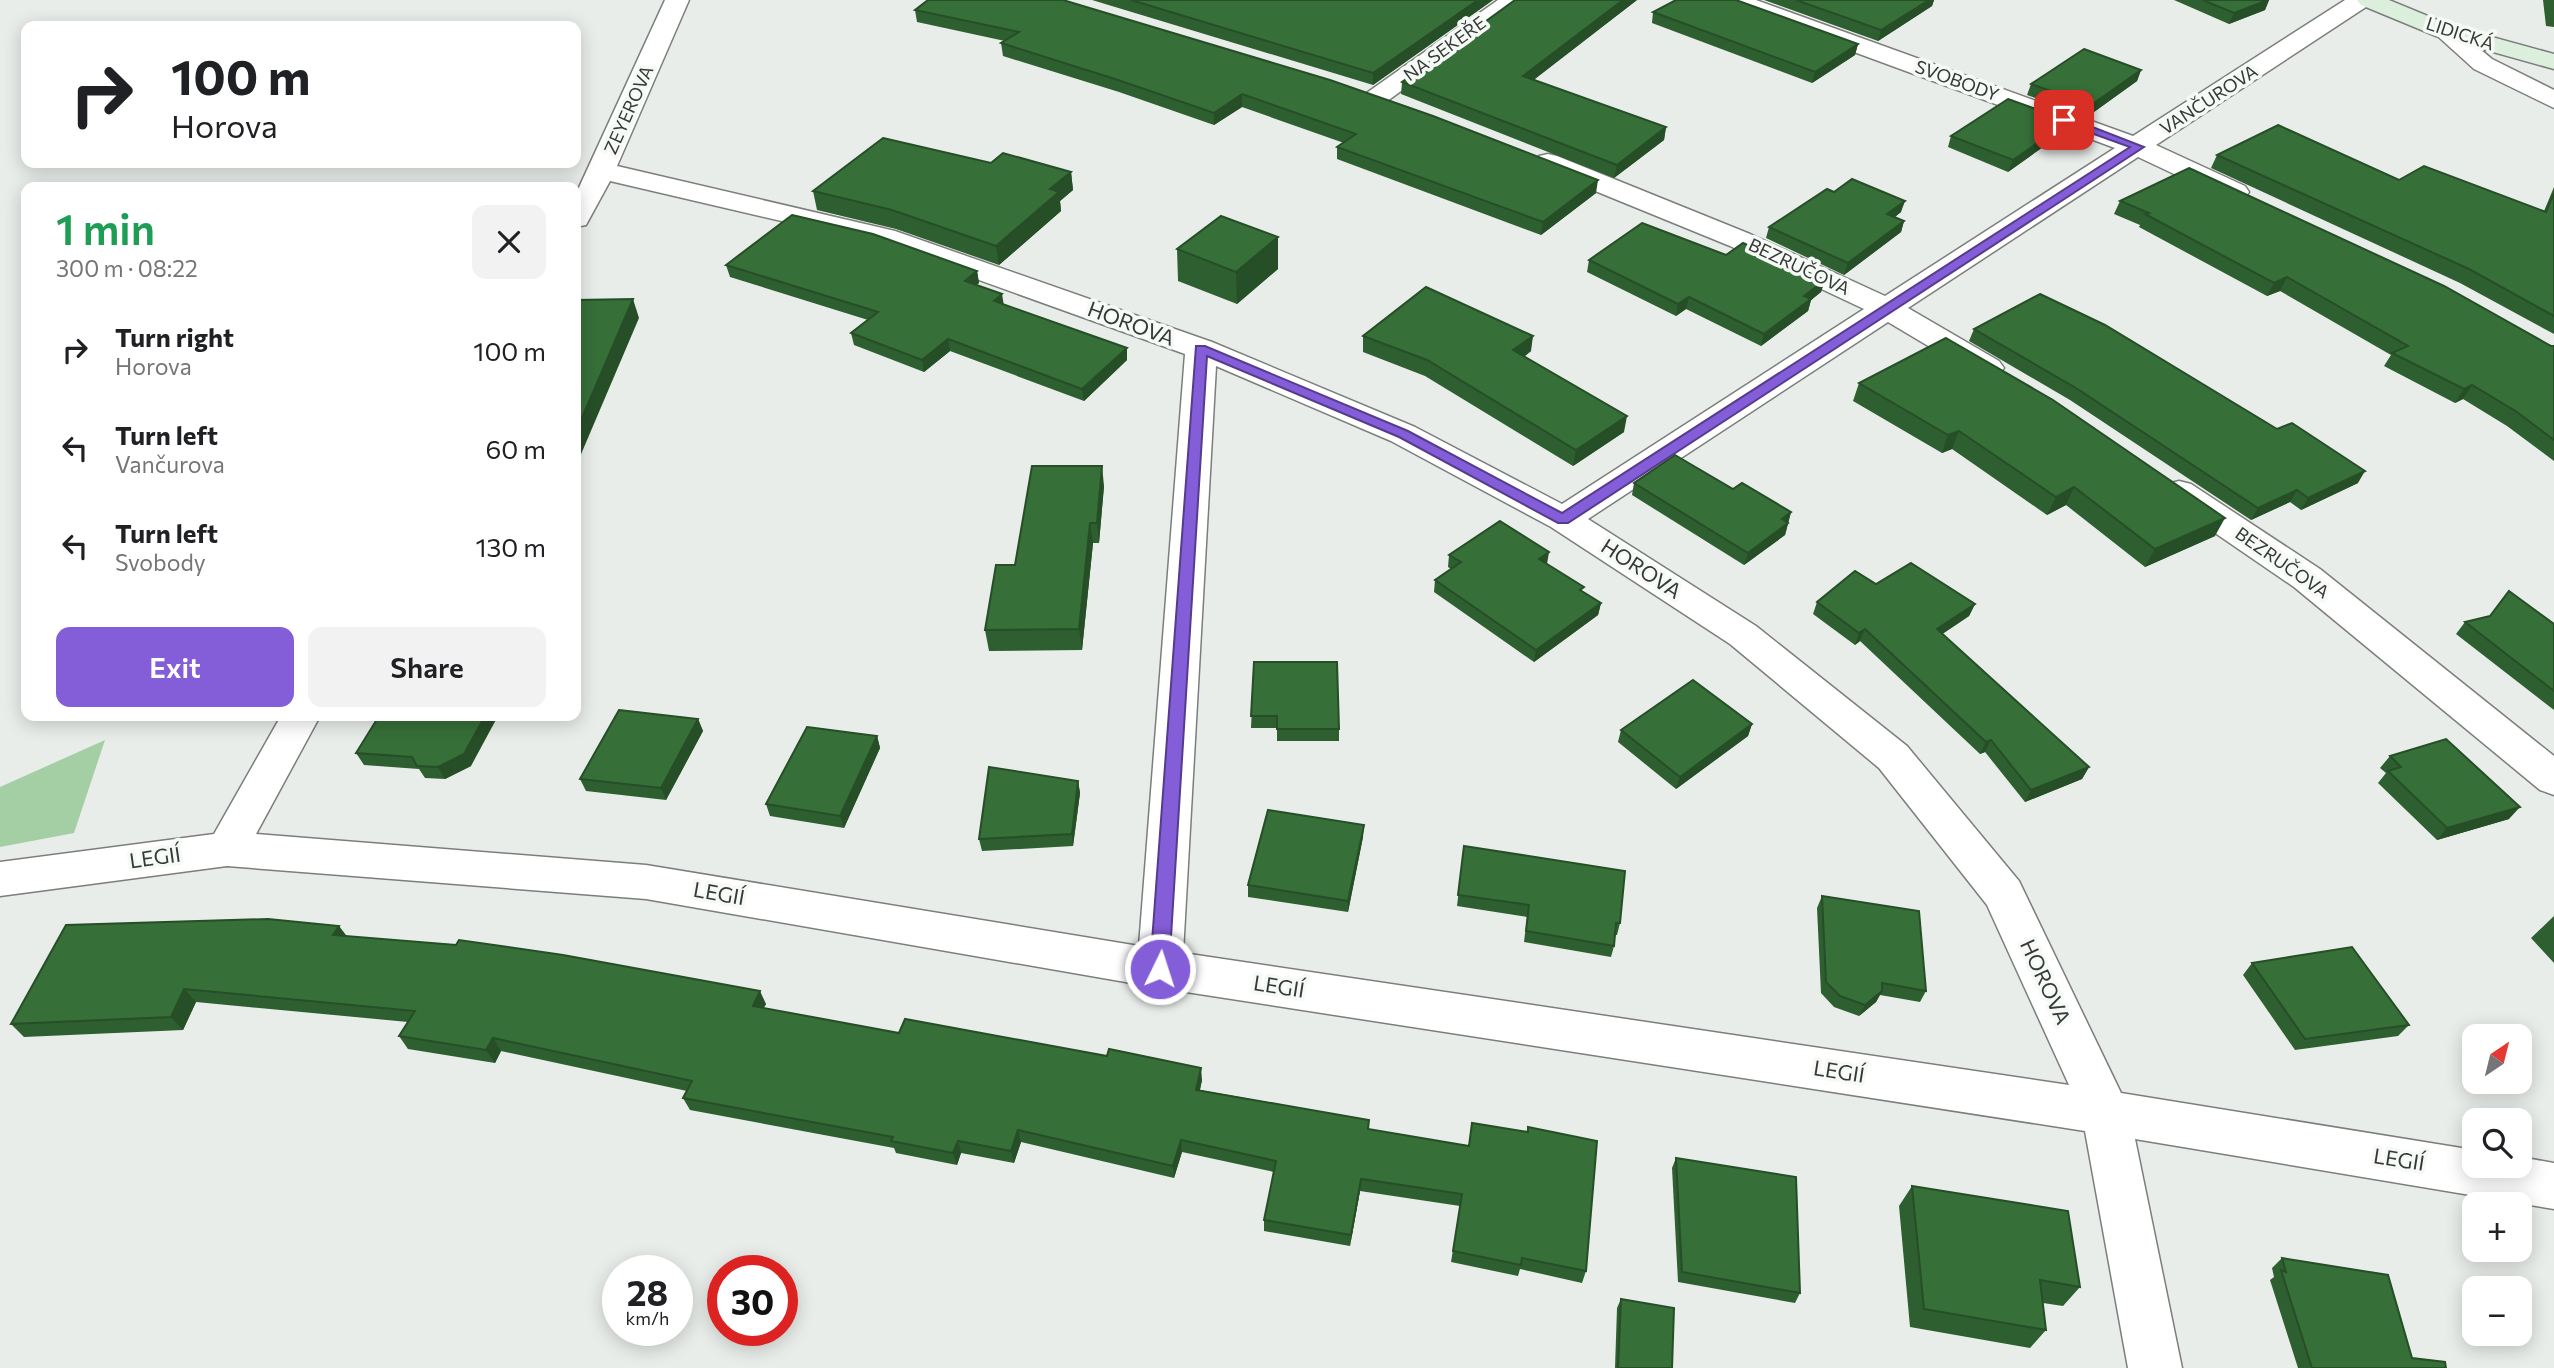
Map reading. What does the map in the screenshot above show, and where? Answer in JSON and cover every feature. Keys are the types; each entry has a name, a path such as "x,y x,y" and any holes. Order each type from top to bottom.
{"street":[{"name":"ZEYEROVA","path":"581,210 602,171 677,0"},
{"name":"NA SEKEŘE","path":"1413,111 1364,93 1513,0"},
{"name":"SVOBODY","path":"1734,0 2138,147 2262,204"},
{"name":"VANČUROVA","path":"1563,519 2361,0"},
{"name":"LIDICKÁ","path":"2369,0 2444,31 2554,62"},
{"path":"2444,31 2483,64 2554,100"},
{"name":"BEZRUČOVA","path":"1523,152 1740,240 1888,309 2013,383"},
{"name":"HOROVA","path":"602,171 885,237 1201,349 1404,434 1563,519 1743,635 1892,757 2004,894 2106,1112 2155,1368"},
{"path":"1160,969 1201,349"},
{"name":"BEZRUČOVA","path":"2160,478 2307,578 2554,779"},
{"path":"228,849 298,721"},
{"name":"LEGIÍ","path":"0,879 228,849 646,882 1160,969 2106,1112 2554,1186"}],"green space":[{"path":"105,740 74,833 0,847 0,787"}],"building":[{"path":"928,0 1063,0 1330,80 1433,116 1598,180 1543,222 1337,147 1356,134 1242,94 1214,113 1001,43 1019,32 915,10"},
{"path":"1131,0 1478,0 1373,73"},
{"path":"1515,0 1623,0 1523,76 1666,127 1617,165 1402,82"},
{"path":"1676,0 1736,0 1858,44 1815,72 1653,12"},
{"path":"1796,0 1929,0 1881,30"},
{"path":"2203,0 2268,0 2234,13"},
{"path":"2084,49 2141,70 2091,105 2031,84"},
{"path":"2008,99 2069,121 2013,160 1951,136"},
{"path":"2278,125 2399,180 2424,166 2546,212 2554,193 2554,316 2469,269 2217,155"},
{"path":"883,138 991,163 1003,153 1071,172 1050,189 1059,192 996,246 892,210 813,191"},
{"path":"2189,168 2444,286 2554,346 2554,440 2517,412 2472,385 2464,389 2392,353 2408,346 2287,277 2274,283 2145,214 2149,213 2120,201"},
{"path":"1852,179 1905,201 1887,214 1904,221 1848,263 1769,227 1827,189 1834,192"},
{"path":"792,215 873,234 977,271 965,281 1002,294 994,301 1127,348 1082,389 948,339 922,360 851,333 878,312 726,265"},
{"path":"1221,216 1278,237 1236,272 1177,249"},
{"path":"1642,223 1726,255 1743,243 1825,280 1804,296 1811,299 1764,334 1689,297 1678,304 1589,260"},
{"path":"1426,287 1533,336 1513,350 1627,416 1576,450 1427,360 1363,336"},
{"path":"2040,294 2105,325 2277,429 2292,423 2365,471 2308,498 2297,490 2258,508 2076,388 1974,329"},
{"path":"633,299 581,420 581,300"},
{"path":"1946,338 2053,400 2225,518 2155,549 2074,487 2056,497 1959,431 1948,435 1859,383"},
{"path":"1675,455 1733,489 1742,483 1791,512 1782,519 1788,523 1748,553 1634,483"},
{"path":"1032,466 1102,466 1097,523 1090,523 1079,629 985,630 996,565 1015,565"},
{"path":"1500,521 1549,552 1539,559 1584,587 1580,590 1601,603 1536,650 1435,580 1461,562 1449,555"},
{"path":"1911,563 1975,604 1937,629 2089,767 2031,790 1991,740 1986,742 1865,629 1859,633 1817,602 1855,571 1876,584"},
{"path":"2509,591 2554,624 2554,691 2465,622 2490,616"},
{"path":"1254,662 1337,662 1339,729 1277,729 1277,716 1251,716"},
{"path":"1693,680 1752,724 1680,777 1621,730"},
{"path":"619,710 698,719 661,788 580,779"},
{"path":"376,721 482,721 464,754 438,767 417,766 412,757 356,753"},
{"path":"807,727 877,736 840,816 766,804"},
{"path":"2446,739 2520,807 2447,828 2388,771 2401,767 2390,756"},
{"path":"989,767 1078,781 1072,834 979,839"},
{"path":"1268,810 1364,825 1348,901 1248,885"},
{"path":"1464,846 1625,871 1620,923 1616,923 1614,946 1526,931 1529,905 1458,895"},
{"path":"1822,896 1919,911 1926,991 1882,983 1882,991 1865,1005 1840,996 1826,982"},
{"path":"268,919 339,926 333,935 456,945 459,940 563,955 760,991 753,1006 899,1033 905,1019 1107,1056 1109,1049 1201,1068 1196,1090 1369,1120 1368,1129 1469,1146 1472,1123 1528,1132 1528,1127 1597,1141 1586,1271 1522,1258 1521,1265 1453,1251 1462,1194 1361,1179 1351,1235 1264,1220 1276,1161 1181,1140 1173,1166 1018,1130 1011,1151 958,1141 953,1153 891,1141 893,1137 683,1098 692,1081 493,1038 486,1050 399,1036 415,1011 184,989 171,1017 11,1024 66,925"},
{"path":"2352,947 2409,1025 2305,1039 2252,963"},
{"path":"1676,1158 1796,1177 1800,1293 1682,1272"},
{"path":"1912,1186 2068,1211 2080,1287 2040,1280 2046,1330 1924,1309"},
{"path":"2282,1258 2388,1275 2412,1358 2445,1362 2446,1368 2312,1368 2281,1270 2286,1272"},
{"path":"1621,1299 1674,1308 1672,1368 1618,1368"}],"route":[{"path":"1160,969 1201,349 1404,434 1563,519 2138,147 2064,120"}]}
